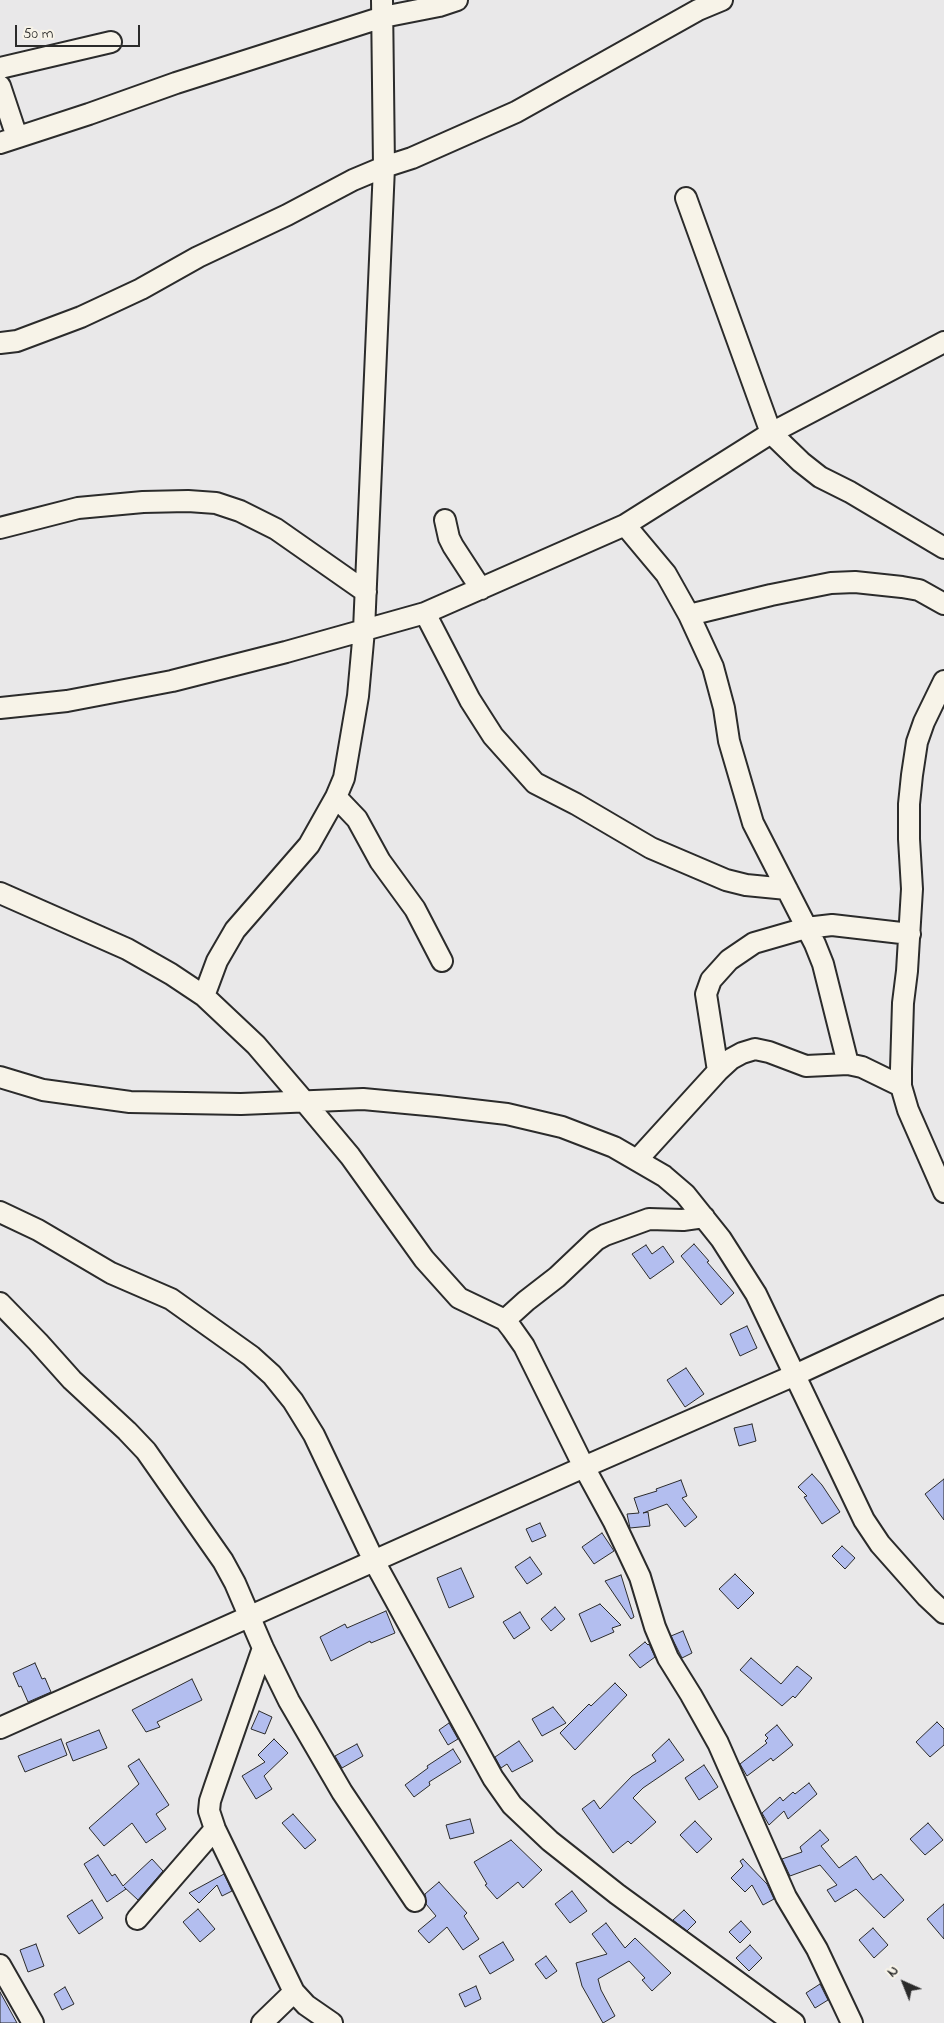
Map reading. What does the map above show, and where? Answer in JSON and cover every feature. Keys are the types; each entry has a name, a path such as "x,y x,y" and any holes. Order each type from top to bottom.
{"street":[{"path":"0,86 9,140 186,80 383,8 440,6 457,0"},
{"path":"0,343 17,341 81,317 141,289 198,257 287,215 352,180 412,158 516,112 698,10 722,0"},
{"path":"204,996 217,961 234,930 309,845 336,798 344,778 358,696 366,592 384,167 383,8"},
{"path":"0,68 111,42"},
{"path":"686,198 771,433 801,462 820,477 850,492 944,548"},
{"path":"0,708 67,701 172,681 425,613 625,525 771,433 944,342"},
{"path":"0,528 78,508 143,502 188,501 216,503 240,511 276,529 366,592"},
{"path":"445,520 453,546 481,589"},
{"path":"625,525 666,574 689,615 713,667 724,708 729,741 753,823 815,944 823,964 848,1064"},
{"path":"689,615 771,595 839,582 855,582 919,590 944,604"},
{"path":"425,613 470,700 492,736 535,783 576,804 651,848 726,880 746,885 787,889"},
{"path":"944,681 920,735 912,775 909,804 912,889 910,934 903,1003 901,1086 908,1110 944,1192"},
{"path":"336,798 357,819 380,861 415,909 442,961"},
{"path":"0,893 127,949 171,974 204,996 256,1045 304,1101 350,1156 424,1259 459,1298 505,1320 524,1346 584,1467 614,1522 640,1577 655,1627 668,1658 692,1695 718,1743 786,1897 817,1949 852,2023"},
{"path":"718,1071 706,994 711,980 729,960 754,943 806,928 832,925 910,934"},
{"path":"637,1160 718,1071 731,1059 742,1053 756,1050 769,1052 806,1066 848,1064 862,1067 901,1086"},
{"path":"0,1077 43,1090 130,1102 241,1104 363,1098 507,1114 562,1128 614,1147 637,1160 664,1176 685,1194 721,1239 756,1294 864,1520 886,1550 944,1613"},
{"path":"0,1212 38,1230 111,1273 171,1299 251,1356 272,1375 293,1401 314,1435 374,1561 493,1778 512,1805 550,1841 610,1888 794,2023"},
{"path":"505,1320 557,1277 596,1240 605,1235 649,1219 683,1220 704,1217"},
{"path":"0,1303 72,1380 146,1451 222,1561 235,1583 289,1702 342,1792 415,1902"},
{"path":"0,1728 584,1467 795,1375 944,1306"},
{"path":"263,1648 210,1801 209,1811 215,1829 304,2006 332,2023"},
{"path":"137,1918 215,1829"},
{"path":"0,1965 33,2023"},
{"path":"262,2023 304,2006"}],"building":[{"path":"694,1244 734,1293 721,1305 681,1256"},
{"path":"646,1245 652,1254 663,1246 674,1262 650,1279 632,1254"},
{"path":"747,1326 757,1348 740,1356 730,1334"},
{"path":"686,1368 704,1394 685,1407 667,1380"},
{"path":"752,1424 756,1441 739,1446 734,1428"},
{"path":"812,1474 822,1485 840,1512 822,1524 804,1497 807,1496 798,1487"},
{"path":"944,1479 944,1520 925,1494"},
{"path":"681,1480 687,1496 682,1498 697,1517 685,1527 667,1504 643,1513 648,1512 650,1526 630,1528 627,1514 639,1513 634,1498 657,1491 656,1489"},
{"path":"540,1523 546,1536 532,1542 526,1529"},
{"path":"602,1533 614,1551 594,1564 582,1547"},
{"path":"842,1546 855,1558 845,1569 832,1556"},
{"path":"530,1557 542,1574 527,1584 515,1567"},
{"path":"461,1568 474,1597 449,1608 437,1578"},
{"path":"735,1574 754,1593 738,1609 719,1589"},
{"path":"621,1575 634,1617 631,1619 605,1581"},
{"path":"600,1604 621,1625 612,1628 614,1632 591,1642 579,1614"},
{"path":"555,1607 565,1619 551,1631 541,1619"},
{"path":"386,1611 395,1633 371,1643 370,1641 331,1661 320,1637 345,1624 347,1628"},
{"path":"520,1612 530,1628 514,1639 503,1622"},
{"path":"683,1631 692,1653 682,1658 671,1636"},
{"path":"645,1642 649,1644 655,1657 640,1668 629,1655"},
{"path":"751,1658 781,1684 797,1666 812,1678 795,1698 793,1696 782,1706 740,1670"},
{"path":"35,1663 42,1679 45,1678 51,1692 28,1702 13,1673"},
{"path":"192,1679 202,1700 157,1722 160,1727 146,1732 132,1710"},
{"path":"615,1683 627,1695 575,1750 560,1733 589,1704 591,1706"},
{"path":"553,1707 566,1723 542,1736 532,1719"},
{"path":"259,1711 272,1717 265,1734 251,1729"},
{"path":"937,1722 944,1729 944,1745 930,1757 916,1742"},
{"path":"449,1723 458,1739 448,1745 439,1730"},
{"path":"777,1725 793,1745 773,1761 771,1758 747,1776 740,1764 767,1743 765,1741 768,1738 765,1735"},
{"path":"99,1730 107,1748 73,1761 66,1743"},
{"path":"61,1739 67,1755 25,1772 18,1756"},
{"path":"274,1739 288,1753 264,1776 272,1789 256,1799 242,1776 265,1762 258,1755"},
{"path":"669,1739 684,1760 643,1788 633,1798 656,1822 631,1844 628,1841 613,1853 582,1809 594,1800 600,1809 632,1776 656,1761 652,1755"},
{"path":"519,1741 533,1761 512,1772 507,1764 501,1768 495,1757"},
{"path":"357,1744 363,1756 342,1768 335,1756"},
{"path":"453,1749 461,1762 429,1782 430,1785 414,1797 405,1785 428,1768 427,1766"},
{"path":"139,1759 169,1805 156,1814 166,1829 146,1843 132,1823 104,1846 89,1828 139,1784 128,1766"},
{"path":"704,1765 718,1787 699,1800 685,1778"},
{"path":"809,1783 817,1794 788,1819 784,1811 769,1825 762,1813 780,1797 783,1801 793,1792 795,1794"},
{"path":"293,1814 316,1840 305,1849 282,1823"},
{"path":"470,1819 474,1833 450,1839 446,1825"},
{"path":"695,1821 712,1839 697,1853 680,1835"},
{"path":"928,1823 943,1840 925,1855 910,1839"},
{"path":"820,1830 829,1840 821,1846 839,1868 856,1856 873,1880 881,1874 904,1900 884,1918 856,1889 835,1902 827,1890 837,1885 820,1865 790,1876 782,1859 802,1852 800,1847"},
{"path":"511,1840 542,1870 523,1888 518,1882 497,1899 485,1885 487,1884 474,1862"},
{"path":"98,1855 112,1876 115,1874 123,1886 152,1859 163,1871 138,1900 124,1887 126,1889 107,1902 84,1864"},
{"path":"743,1859 767,1884 774,1899 763,1905 752,1885 745,1892 731,1878 743,1866 740,1861"},
{"path":"224,1874 232,1891 222,1896 217,1885 199,1903 189,1893"},
{"path":"439,1882 467,1913 464,1916 479,1939 463,1950 447,1927 429,1943 418,1931 436,1916 426,1904 425,1894"},
{"path":"572,1891 587,1911 570,1923 555,1904"},
{"path":"92,1900 103,1918 79,1934 67,1916"},
{"path":"944,1904 944,1939 927,1919"},
{"path":"198,1909 215,1929 200,1942 183,1922"},
{"path":"684,1910 696,1922 687,1931 673,1920"},
{"path":"741,1921 751,1932 740,1943 729,1932"},
{"path":"606,1923 625,1948 635,1938 671,1973 652,1991 642,1980 645,1978 629,1961 598,1979 601,1990 615,2016 603,2023 582,1986 576,1963 607,1954 592,1934"},
{"path":"873,1928 888,1945 874,1958 859,1940"},
{"path":"503,1942 514,1960 490,1974 479,1956"},
{"path":"36,1944 44,1966 28,1972 20,1950"},
{"path":"750,1945 762,1958 749,1971 736,1958"},
{"path":"546,1956 557,1971 546,1979 535,1964"},
{"path":"820,1984 828,2000 815,2008 806,1993"},
{"path":"476,1986 481,1999 465,2007 459,1994"},
{"path":"65,1987 74,2004 62,2010 54,1994"},
{"path":"0,1992 17,2023 0,2023"}]}
